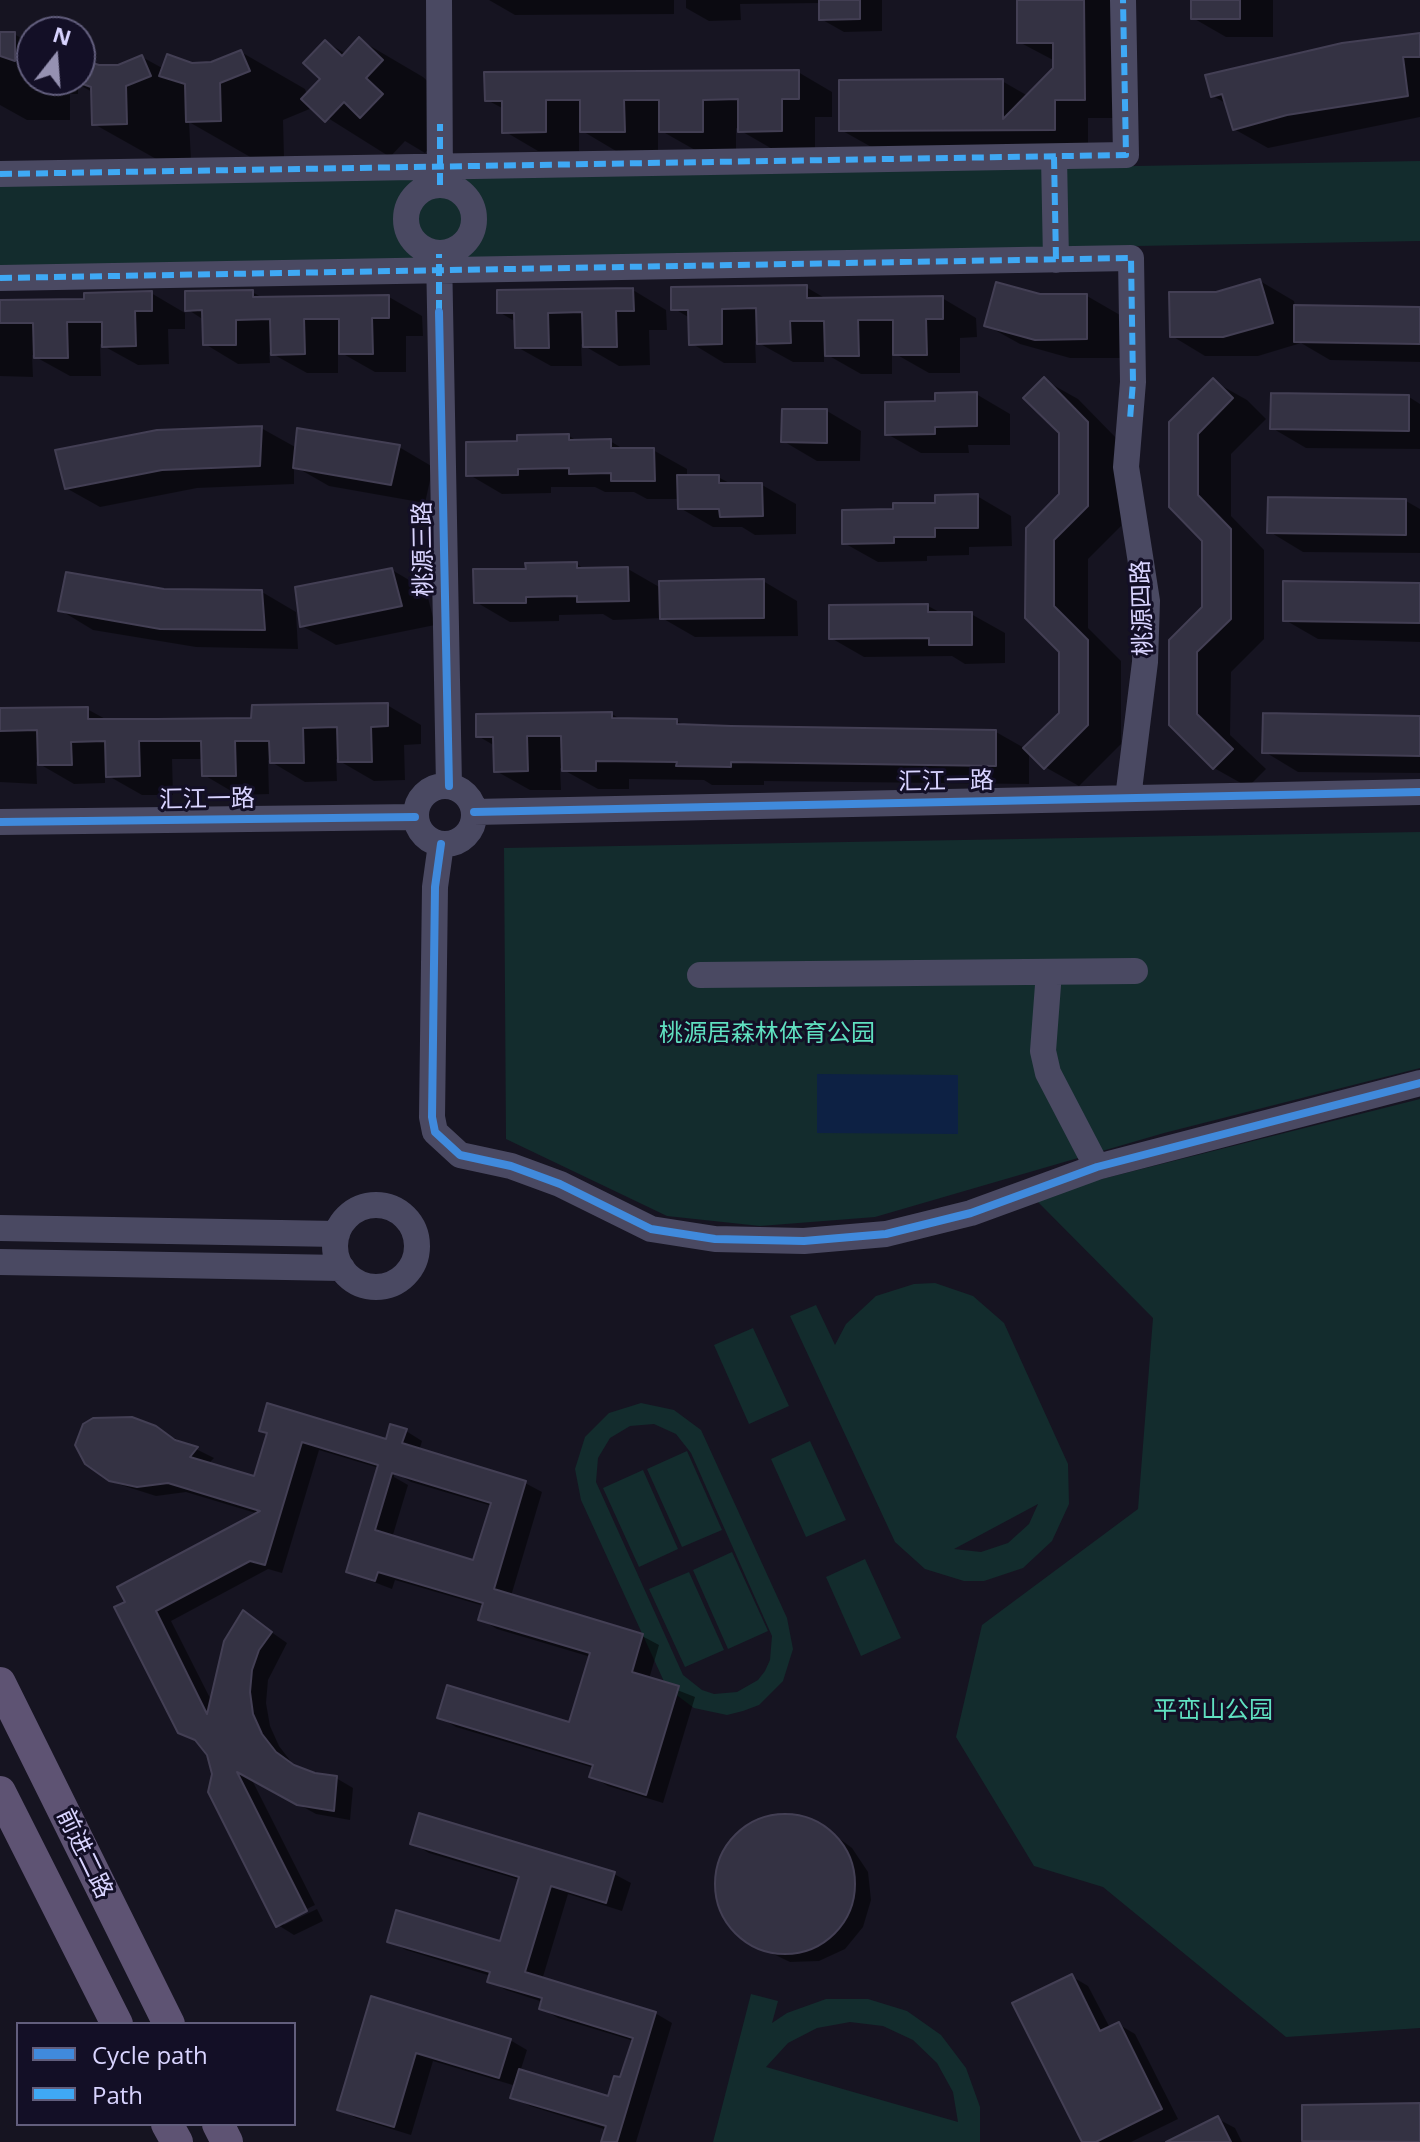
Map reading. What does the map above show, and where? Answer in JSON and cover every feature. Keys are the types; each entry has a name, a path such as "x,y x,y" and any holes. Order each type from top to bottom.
{"main road":[{"name":"前进二路","path":"0,1683 168,2022"},
{"name":"前进二路","path":"0,1792 116,2022"}],"street":[{"path":"439,0 440,176"},
{"path":"0,174 440,176 1126,155 1123,0"},
{"path":"0,278 439,262 1056,260 1054,157"},
{"path":"439,262 469,239 475,217 466,196 440,176"},
{"path":"439,262 410,237 405,215 415,195 440,176"},
{"name":"桃源四路","path":"1056,260 1131,258 1133,382 1127,485 1141,550 1147,601 1145,662 1128,798"},
{"name":"桃源三路","path":"439,262 449,786"},
{"path":"449,786 466,795 474,812 465,836 441,844 421,832 415,817 425,794 432,789 449,786"},
{"name":"汇江一路","path":"474,812 1420,792"},
{"name":"汇江一路","path":"0,822 415,817"},
{"path":"441,844 435,887 432,1117 435,1132 460,1155 511,1166 560,1184 651,1229 715,1239 789,1241 886,1234 971,1213 1097,1167 1420,1083"},
{"path":"700,975 1135,971"},
{"path":"1049,972 1043,1051 1048,1073 1097,1167"},
{"path":"382,1205 403,1215 411,1224 418,1246 411,1268 394,1283 371,1286 360,1283 342,1268 335,1245 337,1234 342,1223 359,1208 382,1205"},
{"path":"0,1228 337,1234"},
{"path":"0,1262 342,1268"}],"green space":[{"path":"1420,161 1420,241 0,266 0,186"},
{"name":"桃源居森林体育公园","path":"1420,832 1420,1068 1164,1133 875,1217 760,1226 667,1216 506,1139 504,848"},
{"name":"平峦山公园","path":"1420,1099 1420,2028 1286,2037 1103,1887 1034,1866 956,1737 982,1625 1138,1509 1153,1318 1037,1201 1074,1186"},
{"path":"935,1283 973,1296 1004,1323 1068,1464 1069,1504 1052,1541 1023,1568 984,1581 964,1581 925,1569 895,1542 790,1316 816,1305 835,1345 846,1324 876,1296 914,1284","holes":["1038,1504 1029,1524 1008,1543 981,1552 954,1549"]},
{"path":"753,1328 789,1406 749,1424 714,1345"},
{"path":"641,1403 674,1410 701,1430 787,1618 793,1649 783,1681 759,1705 727,1715 694,1708 667,1688 581,1500 575,1469 585,1437 609,1413","holes":["654,1424 676,1434 691,1453 772,1636 770,1660 765,1671 758,1680 737,1692 714,1694 702,1690 683,1675 596,1482 598,1458 610,1438 630,1426"]},
{"path":"810,1441 846,1520 806,1537 771,1459"},
{"path":"687,1451 722,1530 682,1547 647,1469"},
{"path":"643,1470 678,1549 639,1567 603,1488"},
{"path":"732,1552 768,1631 728,1649 693,1570"},
{"path":"865,1559 901,1638 861,1656 826,1577"},
{"path":"689,1572 724,1650 685,1667 649,1589"},
{"path":"751,1994 778,2001 772,2023 787,2013 826,1999 868,1999 907,2011 941,2035 966,2068 980,2107 980,2142 713,2142","holes":["850,2022 883,2026 913,2040 937,2063 953,2092 958,2122 766,2067 788,2043 817,2028"]}],"water":[{"path":"817,1074 958,1075 958,1134 817,1133"}],"building":[{"path":"819,0 860,0 860,19 819,20"},
{"path":"1017,0 1084,0 1085,100 1055,100 1055,130 839,131 839,80 1003,79 1003,119 1053,68 1053,43 1017,43"},
{"path":"1191,0 1240,0 1240,19 1191,19"},
{"path":"0,32 15,32 15,61 0,56"},
{"path":"1420,33 1420,57 1403,57 1408,96 1287,115 1233,130 1222,94 1211,97 1205,75 1342,43"},
{"path":"359,37 383,60 366,78 383,94 360,118 344,102 325,122 301,99 320,79 303,63 325,40 342,56"},
{"path":"241,50 250,71 220,83 221,121 186,122 185,84 159,76 167,54 192,63 211,62"},
{"path":"142,55 151,76 126,86 127,124 92,125 91,96 96,96 96,64 118,65"},
{"path":"799,70 799,99 782,99 782,131 738,132 738,99 703,100 703,132 659,132 659,100 624,100 625,132 580,132 580,100 546,100 546,132 502,133 502,101 485,101 484,72"},
{"path":"1260,279 1273,323 1223,337 1170,337 1169,292 1216,292"},
{"path":"996,282 1040,294 1087,294 1087,339 1035,340 984,326"},
{"path":"807,285 807,298 943,296 943,319 926,319 927,355 893,355 893,320 858,320 859,356 825,356 824,321 790,321 791,343 757,344 756,308 722,309 722,344 689,345 688,310 671,310 671,287"},
{"path":"633,288 634,311 616,311 617,347 583,347 582,312 548,313 549,348 515,348 514,313 497,313 497,290"},
{"path":"253,290 253,297 389,295 389,318 372,318 373,354 339,354 339,319 304,319 305,354 271,355 270,319 236,320 236,345 203,345 202,310 185,311 185,291"},
{"path":"152,291 152,311 135,311 136,346 102,347 102,322 67,322 68,358 34,358 33,323 0,323 0,300 84,299 84,293"},
{"path":"1294,305 1420,307 1420,344 1294,342"},
{"path":"1044,377 1088,422 1088,506 1054,540 1054,606 1088,640 1088,725 1044,769 1023,748 1059,713 1059,652 1025,618 1026,528 1059,494 1059,433 1023,398"},
{"path":"1213,378 1233,398 1198,434 1198,495 1231,529 1231,619 1197,652 1197,714 1233,749 1213,769 1169,725 1169,640 1202,607 1202,541 1169,507 1169,422"},
{"path":"977,392 977,426 935,427 935,434 885,435 885,402 935,401 935,393"},
{"path":"1271,393 1409,395 1409,431 1270,429"},
{"path":"782,409 827,409 827,443 781,442"},
{"path":"262,426 260,466 162,470 65,489 55,450 157,430"},
{"path":"297,428 400,445 391,485 293,468"},
{"path":"569,434 569,440 611,439 611,448 654,448 655,481 611,481 611,473 569,474 569,468 518,469 518,475 466,476 466,442 517,441 517,435"},
{"path":"677,475 719,475 719,483 762,483 763,516 720,517 719,509 678,509"},
{"path":"978,494 978,528 935,528 935,537 894,537 894,543 842,544 842,510 893,509 893,503 935,503 935,495"},
{"path":"1268,497 1406,499 1406,535 1267,533"},
{"path":"577,562 577,568 628,567 629,601 577,602 577,596 526,597 526,603 474,603 473,569 526,569 525,563"},
{"path":"392,568 402,606 300,627 295,587"},
{"path":"66,572 164,589 262,590 265,630 160,629 58,611"},
{"path":"764,579 764,618 660,619 659,581"},
{"path":"1283,581 1420,583 1420,623 1283,621"},
{"path":"928,604 928,612 972,612 972,645 929,645 929,638 829,639 829,605"},
{"path":"388,703 388,726 371,727 372,762 338,762 337,727 303,728 304,763 270,763 269,741 235,741 236,776 202,776 201,741 139,741 140,776 106,777 105,741 71,742 72,765 38,765 37,730 0,731 0,708 88,707 88,719 251,718 252,705"},
{"path":"612,712 612,718 677,719 677,724 996,730 996,766 731,762 731,767 676,766 677,762 596,761 596,771 562,771 561,736 527,736 528,771 494,772 493,737 476,737 476,714"},
{"path":"1263,713 1420,716 1420,756 1262,753"},
{"path":"267,1403 386,1439 390,1424 407,1429 402,1443 526,1481 494,1589 643,1634 632,1672 679,1686 646,1795 589,1777 593,1765 437,1718 447,1685 569,1722 590,1653 478,1620 483,1603 378,1572 375,1581 346,1572 378,1465 302,1442 265,1565 250,1561 156,1611 207,1714 224,1641 243,1610 272,1632 259,1650 252,1670 250,1692 253,1714 262,1734 276,1752 294,1765 315,1773 337,1776 334,1811 297,1805 237,1772 307,1911 276,1927 208,1792 212,1774 207,1755 195,1740 178,1733 114,1607 125,1602 117,1587 260,1511 168,1483 137,1487 109,1481 85,1464 75,1445 83,1424 93,1418 132,1417 156,1426 175,1440 198,1447 190,1457 254,1476 267,1433 259,1431","holes":["392,1473 491,1503 473,1560 375,1530"]},
{"path":"419,1813 615,1872 606,1903 551,1886 525,1972 656,2012 617,2142 601,2142 606,2126 510,2098 519,2069 608,2096 614,2076 620,2077 633,2038 539,2009 542,1998 487,1982 490,1972 387,1942 396,1910 500,1941 519,1877 410,1844"},
{"path":"785,1814 812,1819 835,1834 850,1857 855,1884 850,1911 835,1934 812,1949 785,1954 758,1949 735,1934 720,1911 715,1884 720,1857 735,1834 758,1819"},
{"path":"1072,1974 1100,2031 1119,2022 1162,2109 1096,2142 1082,2142 1012,2003"},
{"path":"371,1996 511,2039 499,2078 416,2053 394,2127 337,2110"},
{"path":"1420,2103 1420,2142 1302,2141 1302,2105"},
{"path":"1218,2116 1231,2142 1166,2142"}],"marked path":[{"path":"0,174 1126,155 1123,0"},
{"path":"440,124 440,185"},
{"path":"1054,157 1056,260"},
{"path":"439,254 439,312"},
{"path":"0,278 1131,258 1133,382 1130,419"}],"cycle path":[{"path":"439,312 449,786"},
{"path":"474,812 1420,792"},
{"path":"0,822 415,817"},
{"path":"441,844 435,887 432,1117 435,1132 460,1155 511,1166 560,1184 651,1229 715,1239 804,1241 886,1234 971,1213 1097,1167 1420,1083"}]}
